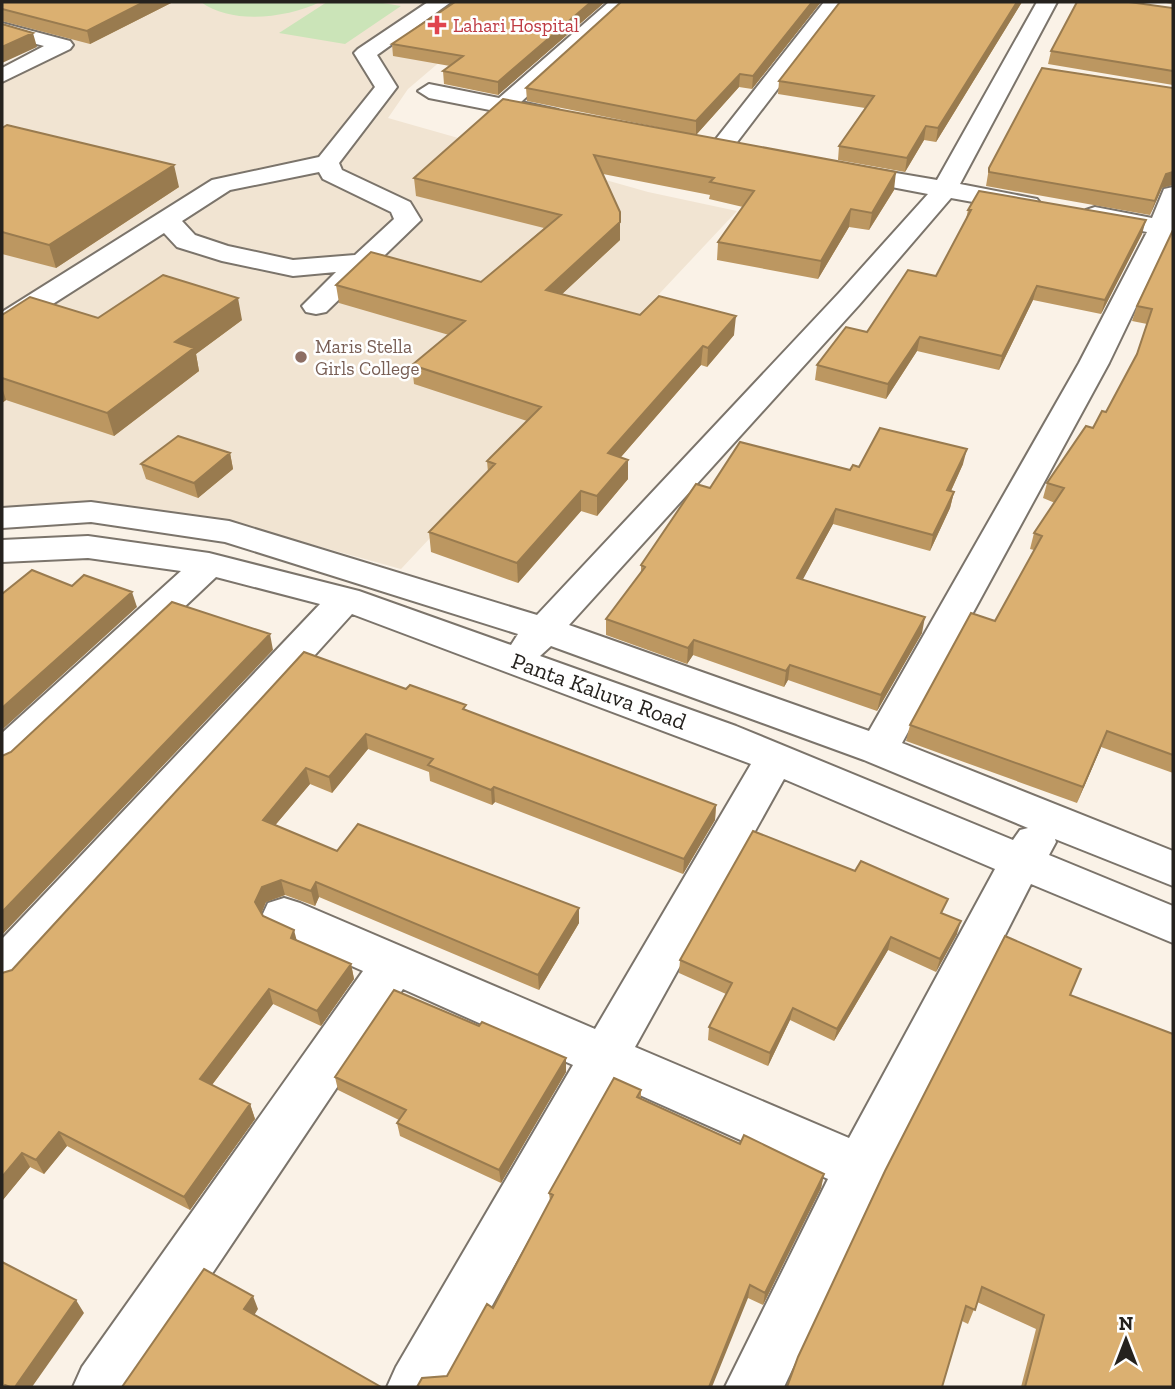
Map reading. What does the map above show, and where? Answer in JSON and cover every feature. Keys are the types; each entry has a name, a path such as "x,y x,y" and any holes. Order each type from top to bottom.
{"street":[{"path":"2,324 221,185 327,163 386,87 365,52 441,2"},
{"path":"504,106 620,2"},
{"path":"720,149 834,2"},
{"path":"514,660 545,630 849,299 945,189 1025,70 1047,2"},
{"path":"2,29 63,45 2,76"},
{"path":"429,90 572,119"},
{"path":"693,143 746,153"},
{"path":"293,268 320,303 408,220 401,207 332,174 327,163"},
{"path":"826,167 1168,228"},
{"path":"878,750 1168,228 1173,194"},
{"path":"166,220 186,241"},
{"path":"135,240 186,241 222,253 293,268 363,262"},
{"name":"Panta Kaluva Road","path":"2,518 91,512 229,532 545,630 878,750 1173,869"},
{"name":"Panta Kaluva Road","path":"2,551 88,547 209,564 345,599 775,758 1173,925"},
{"path":"2,756 209,564"},
{"path":"2,968 345,599"},
{"path":"416,1387 775,758"},
{"path":"754,1387 860,1168 1020,863 1051,820"},
{"path":"284,916 860,1168"},
{"path":"102,1387 396,963"}],"shaded area":[{"name":"Maris Stella Girls College","path":"2,2 510,2 408,89 388,118 648,192 737,211 401,569 249,527 89,502 2,510 2,81 75,46 2,28"}],"green space":[{"path":"201,2 320,2 292,12 260,17 228,14"},
{"path":"327,2 377,2 401,6 345,44 279,33"}],"building":[{"path":"2,2 144,2 87,31 2,9"},
{"path":"455,2 591,2 498,82 443,71 463,56 392,44"},
{"path":"621,2 812,2 753,76 740,74 696,121 526,88"},
{"path":"840,2 1017,2 938,128 926,126 907,158 839,146 874,96 779,81"},
{"path":"1077,2 1129,2 1173,8 1173,71 1051,51"},
{"path":"2,24 33,33 2,47"},
{"path":"1042,68 1173,88 1173,172 1166,174 1155,201 989,172"},
{"path":"503,99 896,172 872,213 851,209 821,261 718,242 754,191 710,182 714,178 594,155 620,212 620,222 546,290 640,315 659,296 736,316 708,348 703,346 608,453 628,460 597,496 581,491 517,563 429,532 495,464 487,461 541,407 412,365 465,321 336,285 371,252 481,282 561,215 414,178"},
{"path":"7,125 174,165 49,245 2,232 2,128"},
{"path":"979,191 1146,220 1105,300 1037,286 1002,356 920,337 888,384 817,365 846,327 867,332 908,270 936,276"},
{"path":"1173,230 1173,755 1107,731 1083,787 910,725 971,613 995,621 1042,536 1034,533 1064,488 1047,483 1086,426 1093,428 1102,411 1106,412 1137,354 1152,309 1137,306"},
{"path":"163,275 238,298 175,342 194,348 107,413 2,378 2,315 30,297 98,318"},
{"path":"880,428 967,449 947,490 954,492 933,535 836,509 797,578 925,617 881,695 790,665 786,671 694,640 688,648 606,619 645,567 641,565 696,484 710,488 740,442 850,470 853,465 859,467"},
{"path":"178,436 230,453 194,483 141,464"},
{"path":"32,570 72,586 84,575 132,592 2,708 2,594"},
{"path":"172,602 270,634 2,912 2,756 11,752"},
{"path":"304,652 406,689 410,685 466,705 463,709 716,805 684,859 494,787 491,790 428,765 433,759 366,734 329,777 306,768 263,820 337,851 358,824 579,908 538,975 316,882 311,891 281,880 262,887 255,902 263,916 294,930 291,938 351,964 317,1011 269,989 200,1079 250,1104 184,1197 59,1132 36,1160 22,1153 2,1177 2,973 12,970"},
{"path":"753,831 855,871 861,861 948,899 941,913 961,921 940,959 891,937 837,1029 793,1008 770,1053 709,1027 732,983 680,960"},
{"path":"1005,936 1081,969 1070,995 1173,1034 1173,1387 1025,1387 1044,1315 982,1287 975,1310 966,1306 942,1387 787,1387 798,1357 885,1171"},
{"path":"394,990 479,1026 482,1022 566,1058 499,1170 397,1123 406,1110 335,1077"},
{"path":"614,1078 641,1090 637,1097 740,1144 744,1135 824,1174 765,1293 750,1285 709,1387 417,1387 422,1378 447,1376 487,1304 493,1308 553,1195 549,1193"},
{"path":"2,1262 76,1300 15,1387 2,1387"},
{"path":"204,1269 253,1296 244,1309 381,1387 122,1387"}],"place":[{"name":"Lahari Hospital","path":"437,25"},
{"name":"Maris Stella Girls College","path":"301,357"}]}
